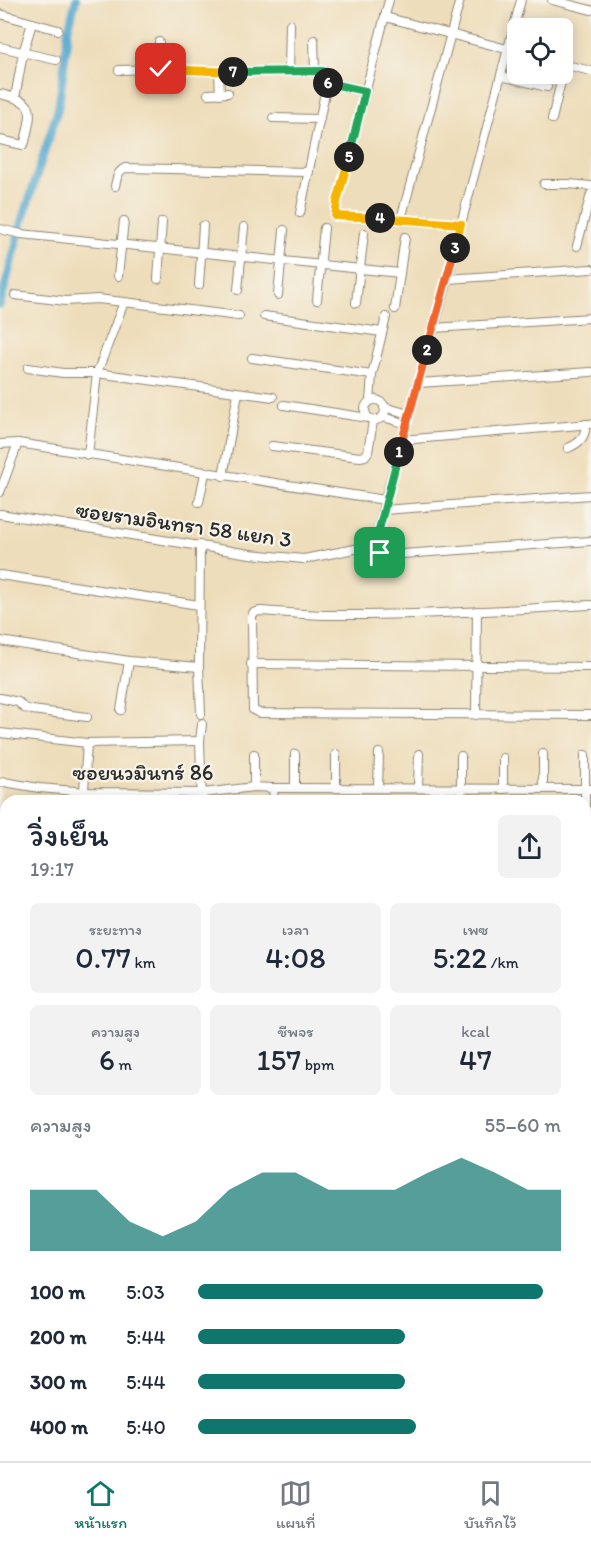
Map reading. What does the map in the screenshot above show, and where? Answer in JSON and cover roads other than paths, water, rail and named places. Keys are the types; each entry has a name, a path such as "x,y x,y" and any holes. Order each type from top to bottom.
{"street":[{"path":"389,0 335,216 461,224"},
{"path":"401,219 460,0"},
{"path":"516,18 521,0"},
{"path":"552,0 591,10"},
{"path":"0,14 58,30"},
{"path":"385,17 507,50"},
{"path":"19,100 23,53 32,23"},
{"path":"289,71 290,24"},
{"path":"314,40 315,71"},
{"path":"159,42 161,69"},
{"path":"0,47 56,60"},
{"path":"507,54 375,545 380,553 388,555 591,541"},
{"path":"573,66 591,71"},
{"path":"119,70 324,71 328,73 300,213"},
{"path":"208,94 224,94 219,72"},
{"path":"501,76 547,87"},
{"path":"327,83 365,91"},
{"path":"552,119 560,84"},
{"path":"0,94 19,100 29,107 31,113 23,145 0,140"},
{"path":"273,118 320,119"},
{"path":"116,186 120,170 125,168 309,172"},
{"path":"544,184 591,186"},
{"path":"577,246 591,194"},
{"path":"118,276 124,220"},
{"path":"158,279 162,222"},
{"path":"199,285 203,226"},
{"path":"238,290 244,227"},
{"path":"317,300 324,228"},
{"path":"0,229 18,233 400,273"},
{"path":"278,295 284,230"},
{"path":"356,303 364,233"},
{"path":"395,309 405,237"},
{"path":"448,279 591,269"},
{"path":"15,295 66,301 124,302 239,316"},
{"path":"88,454 97,373 124,302"},
{"path":"264,316 382,332"},
{"path":"272,446 365,456 368,452 370,419 364,409 370,401 372,375 386,317"},
{"path":"433,328 591,318"},
{"path":"252,358 372,375"},
{"path":"27,368 63,373 97,373 273,397"},
{"path":"418,383 591,372"},
{"path":"223,476 238,393"},
{"path":"370,401 380,402 384,407 383,417"},
{"path":"284,405 370,419 383,417 407,424"},
{"path":"384,407 409,414"},
{"path":"402,440 588,424 582,440 568,448"},
{"path":"0,492 18,443"},
{"path":"0,444 18,443 88,454 384,505 591,495"},
{"path":"199,502 205,473"},
{"name":"ซอยรามอินทรา 58 แยก 3","path":"0,514 250,554 304,559 375,545"},
{"path":"200,545 199,667 203,795"},
{"path":"0,575 199,605"},
{"path":"591,605 351,615 256,611 252,617 251,664 253,710 259,713 591,715"},
{"path":"476,715 477,611"},
{"path":"0,641 129,661 199,667"},
{"path":"120,710 129,661"},
{"path":"251,664 591,667"},
{"path":"0,698 18,702 24,708 32,710 87,717"},
{"path":"0,734 87,743 200,741"},
{"path":"86,795 87,743"},
{"path":"378,788 379,753"},
{"path":"254,754 254,787"},
{"path":"295,754 295,788"},
{"path":"336,754 336,788"},
{"path":"418,788 419,754"},
{"path":"543,754 543,789"},
{"path":"585,755 588,789"},
{"path":"461,756 461,795"},
{"path":"502,789 503,758"},
{"name":"ซอยนวมินทร์ 86","path":"1,782 86,795"},
{"name":"ซอยนวมินทร์ 86","path":"213,795 254,787 588,789"},
{"path":"273,788 274,795"}],"waterway":[{"path":"0,305 22,222 58,109 68,30 76,0"}]}
